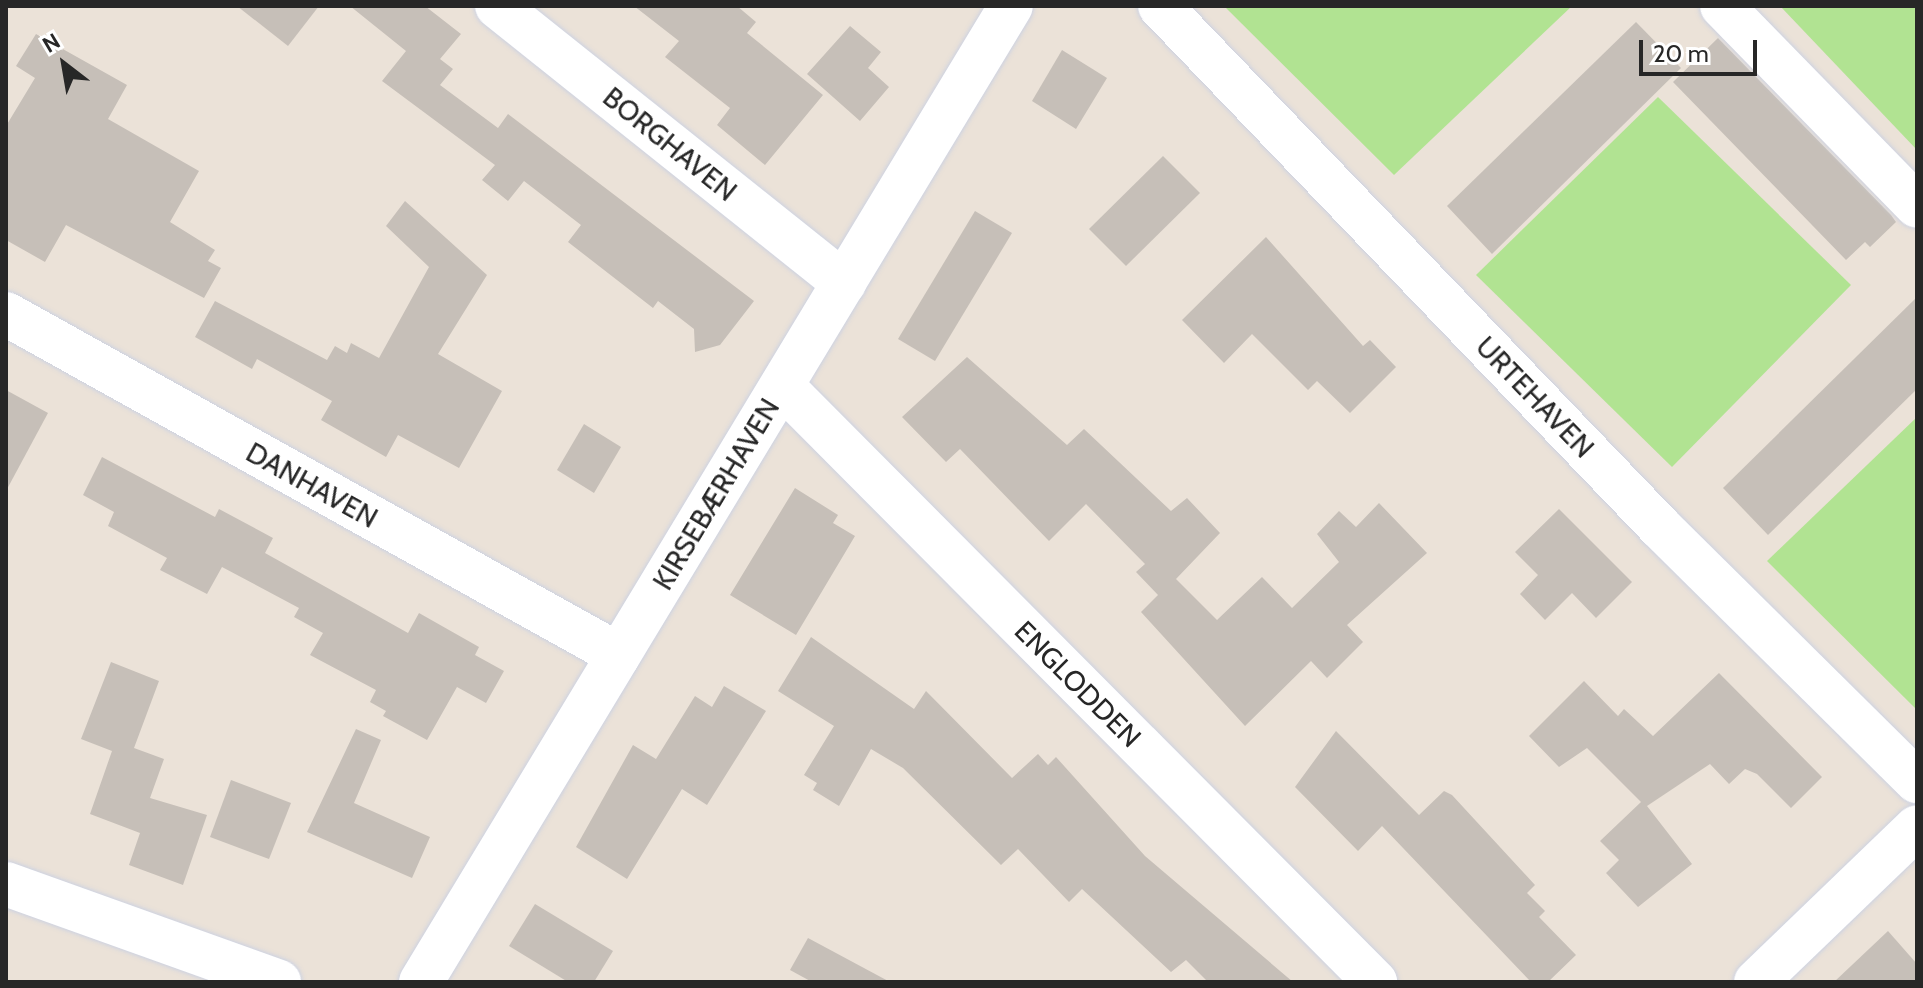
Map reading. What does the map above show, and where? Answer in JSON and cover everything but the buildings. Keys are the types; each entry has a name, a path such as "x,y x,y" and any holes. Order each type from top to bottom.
{"street":[{"name":"BORGHAVEN","path":"497,6 844,283"},
{"name":"KIRSEBÆRHAVEN","path":"421,982 1011,6"},
{"name":"URTEHAVEN","path":"1160,6 1659,526 1917,781"},
{"path":"1722,6 1917,206"},
{"name":"DANHAVEN","path":"6,314 619,655"},
{"name":"ENGLODDEN","path":"782,386 1375,982"},
{"path":"1756,982 1917,827"},
{"path":"6,884 279,982"}],"green space":[{"path":"1224,6 1572,6 1394,175"},
{"path":"1917,6 1917,150 1781,7"},
{"path":"1658,97 1851,285 1672,467 1476,275"},
{"path":"1917,417 1917,710 1767,561"}]}
